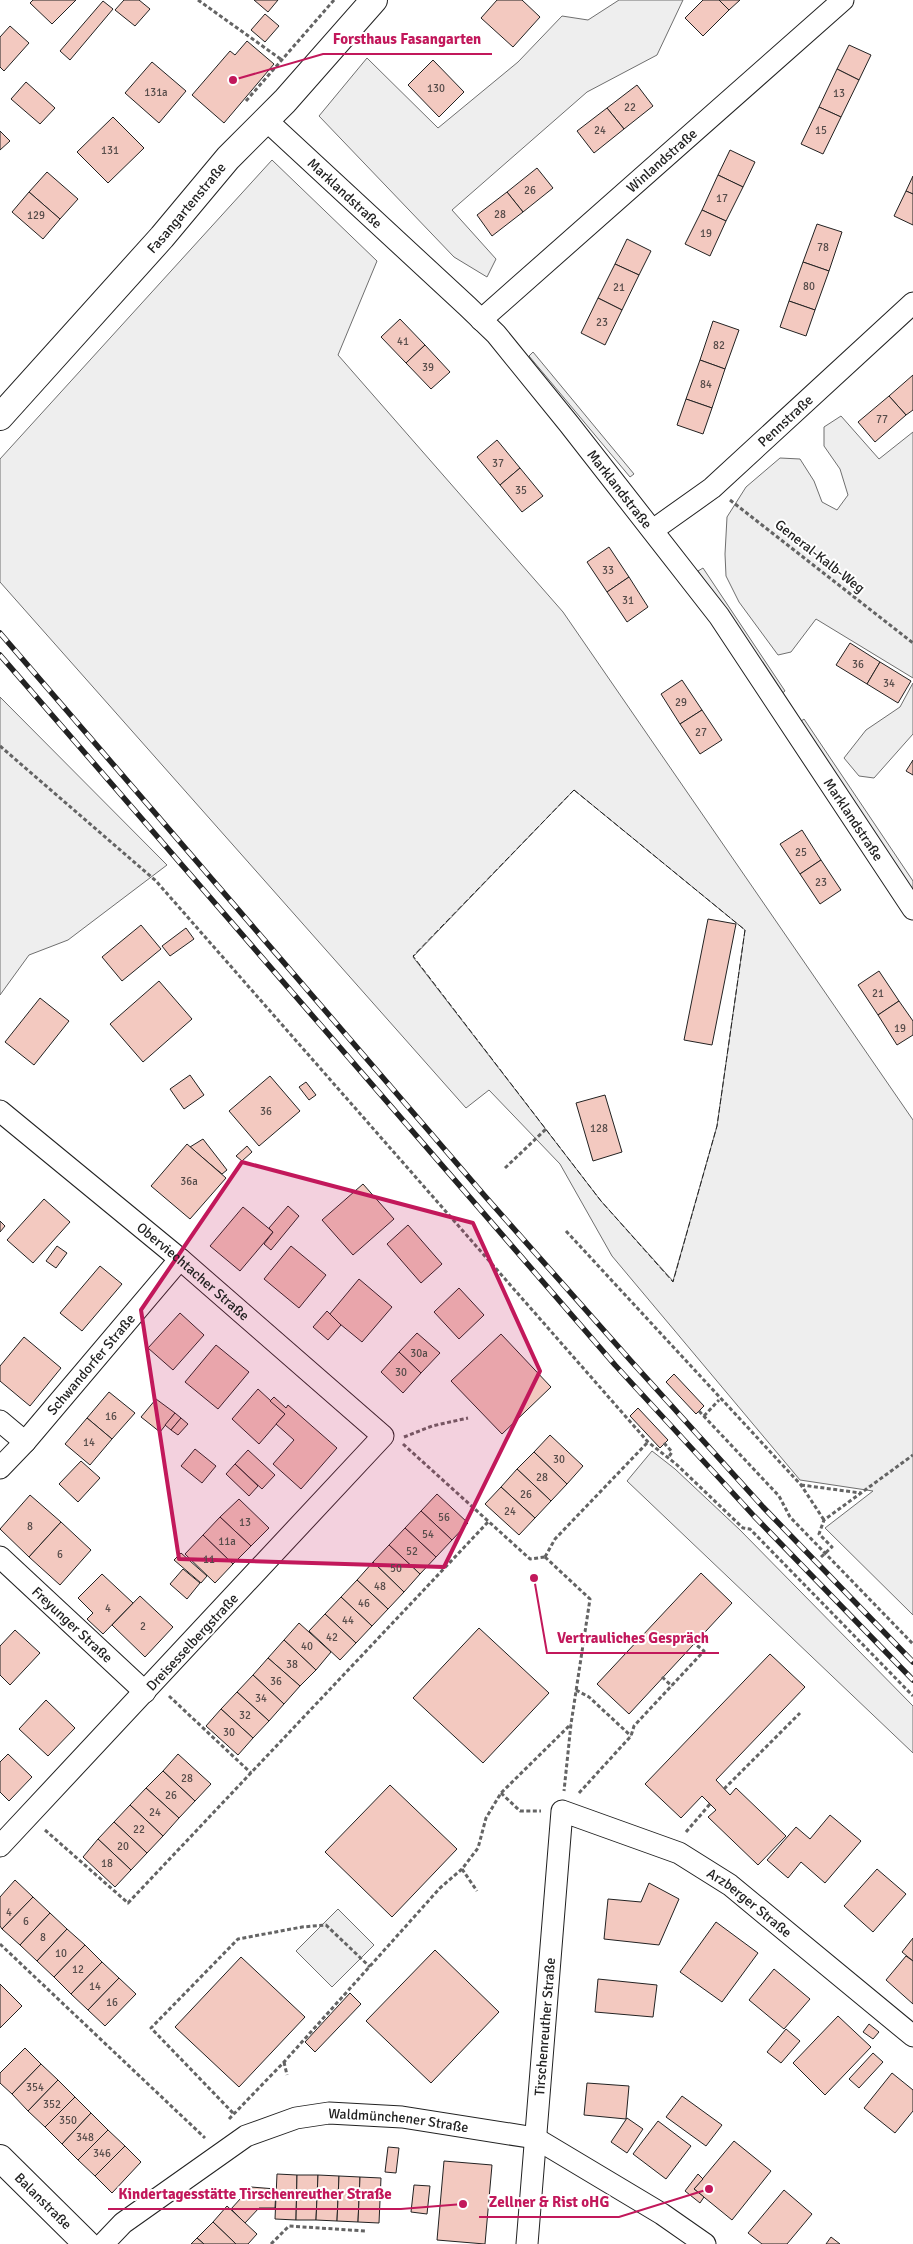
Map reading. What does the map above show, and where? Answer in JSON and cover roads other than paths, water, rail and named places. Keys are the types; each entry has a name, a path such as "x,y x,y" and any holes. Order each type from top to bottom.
{"street":[{"name":"Fasangartenstraße","path":"0,417 162,237 228,158 285,101 374,0"},
{"name":"Winlandstraße","path":"481,320 843,0"},
{"name":"Marklandstraße","path":"265,119 481,320 557,409 719,616 913,908"},
{"name":"Pennstraße","path":"653,530 712,488 913,303"},
{"name":"Oberviechtacher Straße","path":"0,1111 180,1259 383,1436"},
{"name":"Schwandorfer Straße","path":"0,1468 25,1442 180,1259"},
{"path":"0,1420 25,1442"},
{"name":"Dreisesselbergstraße","path":"0,1846 383,1436"},
{"name":"Freyunger Straße","path":"0,1557 150,1687"},
{"name":"Arzberger Straße","path":"562,1811 672,1851 730,1884 913,2036"},
{"name":"Tirschenreuther Straße","path":"527,2244 562,1811"},
{"name":"Waldmünchener Straße","path":"102,2244 123,2223 246,2136 269,2126 296,2118 329,2113 402,2116 535,2138 662,2214 705,2244"},
{"name":"Balanstraße","path":"0,2158 87,2244"}],"railway":[{"path":"0,633 484,1195 631,1361 763,1507 913,1662"},
{"path":"0,655 615,1365 754,1516 913,1680"}],"place":[{"name":"Forsthaus Fasangarten","path":"233,80"},
{"name":"Vertrauliches Gespräch","path":"534,1578"},
{"name":"Zellner & Rist oHG","path":"709,2189"},
{"name":"Kindertagesstätte Tirschenreuther Straße","path":"463,2204"}]}
